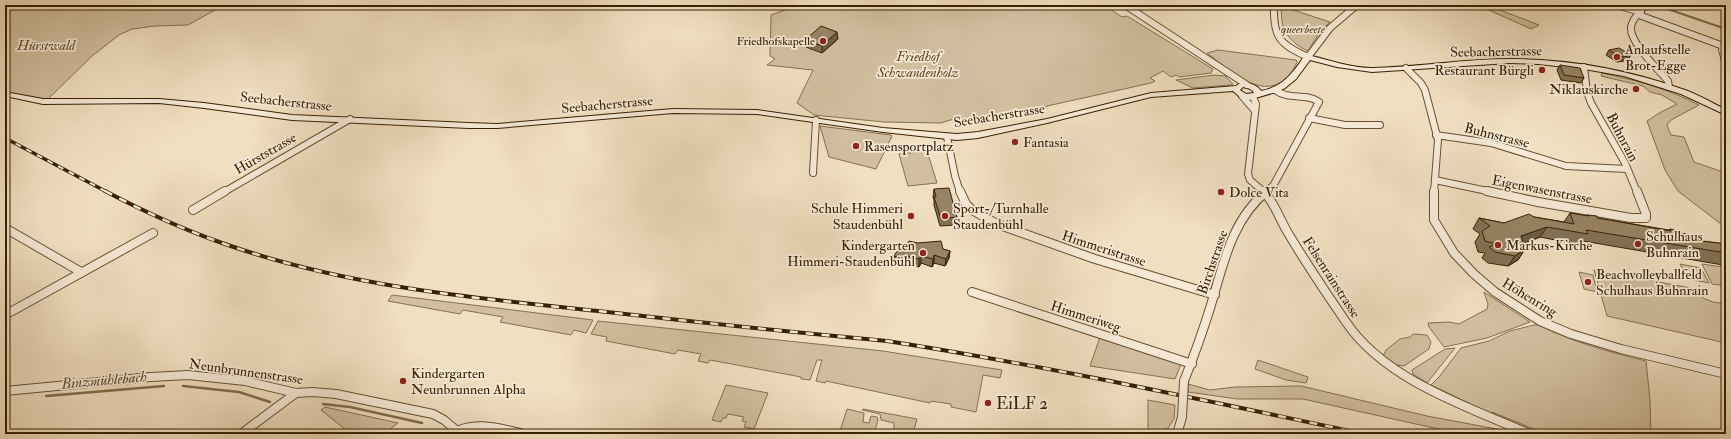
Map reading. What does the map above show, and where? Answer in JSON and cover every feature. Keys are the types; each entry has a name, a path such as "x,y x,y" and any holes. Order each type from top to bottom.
{"street":[{"path":"1125,5 1226,72 1241,90 1255,111"},
{"path":"1274,5 1275,29 1279,37 1290,49 1308,57 1315,45 1339,18 1357,5"},
{"path":"1617,5 1725,47 1722,50 1726,63"},
{"path":"1646,5 1631,26 1634,36 1668,81 1669,87"},
{"name":"Seebacherstrasse","path":"5,94 20,99 53,102 157,101 216,106 290,117 470,127 673,111 757,112 883,130 947,137 978,134 1047,122 1151,95 1206,90 1241,90 1256,93 1270,92 1292,80 1308,57 1337,65 1360,69 1406,68 1509,61 1538,62 1584,67 1625,74 1669,87 1684,92 1726,113"},
{"name":"Buhnrain","path":"1584,67 1587,92 1591,103 1627,169 1646,214 1646,218"},
{"path":"1406,68 1421,83 1425,90 1436,135"},
{"name":"Seebacherstrasse","path":"1241,90 1256,93"},
{"path":"1256,93 1248,174 1253,184 1265,193 1273,186 1319,102 1317,99 1284,96 1275,90"},
{"path":"1309,118 1345,125 1380,125"},
{"name":"Hürststrasse","path":"193,210 350,120"},
{"path":"813,174 816,120"},
{"name":"Buhnstrasse","path":"1436,135 1491,143 1566,166 1578,168 1613,167 1627,169"},
{"name":"Höhenring","path":"1436,135 1438,140 1433,206 1434,220 1449,245 1474,274 1507,300 1540,321 1594,342 1726,374"},
{"name":"Himmeristrasse","path":"947,137 952,166 962,196 971,210 984,218 1076,253 1215,295"},
{"name":"Eigenwasenstrasse","path":"1435,180 1538,202 1631,218 1646,218"},
{"name":"Birchstrasse","path":"1177,434 1182,417 1184,381 1192,364 1215,295 1229,246 1235,233 1256,200 1265,193"},
{"name":"Felsenrainstrasse","path":"1265,193 1311,269 1348,326 1366,346 1390,365 1427,387 1530,434"},
{"path":"5,228 81,272"},
{"path":"5,314 153,232"},
{"name":"Himmeriweg","path":"972,292 1192,364"},
{"name":"Neunbrunnenstrasse","path":"5,391 151,376 188,375 239,380 296,393 312,392 336,394 432,414 444,420 454,432 481,425 524,434"},
{"path":"242,434 296,393"}],"green space":[{"name":"Hürstwald","path":"5,5 224,5 188,25 155,26 132,29 119,35 92,56 47,100 22,97 5,91"},
{"name":"Friedhof Schwandenholz","path":"799,5 1104,5 1122,17 1127,16 1213,69 1211,73 1179,77 1176,75 1171,77 1163,71 1150,78 1155,81 1151,83 1047,106 986,117 950,120 941,123 884,122 814,115 797,103 813,70 767,65 775,59 770,56 771,15"},
{"path":"1485,5 1539,25 1531,29 1482,7"},
{"name":"queerbeete","path":"1281,6 1330,22 1318,35 1308,51 1296,44 1287,35 1282,23"},
{"path":"1218,50 1296,60 1297,62 1291,74 1285,80 1275,85 1265,86 1244,80 1207,53"},
{"path":"1602,73 1652,86 1676,94 1699,105 1671,120 1667,125 1671,135 1684,137 1694,162 1726,173 1726,228 1678,191 1665,170 1647,121 1677,104 1662,95 1650,92 1643,86 1601,76"},
{"path":"1214,75 1225,76 1233,84 1193,88 1176,80"},
{"name":"Rasensportplatz","path":"820,126 892,136 876,169 829,157"},
{"path":"927,151 937,183 908,186 899,154"},
{"path":"1680,264 1701,268 1709,283 1688,279"},
{"path":"1702,264 1723,267 1726,273 1726,286 1712,284"},
{"path":"1594,270 1691,288 1705,299 1726,304 1726,343 1607,316"},
{"name":"Beachvolleyballfeld Schulhaus Buhnrain","path":"1579,272 1593,275 1597,292 1584,289"},
{"path":"1484,292 1530,322 1487,338 1444,347 1429,327 1428,323 1449,322 1459,324 1487,309 1488,304"},
{"path":"392,295 593,320 586,333 574,330 571,335 500,322 503,317 463,310 460,314 388,301"},
{"path":"598,321 883,351 1002,370 1000,378 983,375 976,412 951,407 951,404 931,401 930,403 826,381 825,383 816,381 822,360 817,360 810,380 710,360 708,363 698,361 701,354 678,350 675,354 606,341 607,337 591,334"},
{"path":"1538,325 1564,337 1591,346 1646,361 1650,400 1651,434 1546,434 1492,412 1491,414 1431,385 1461,348 1489,341 1510,331"},
{"path":"1413,334 1427,335 1431,342 1429,349 1404,366 1396,365 1383,356 1386,350 1400,339 1410,337"},
{"path":"1100,337 1181,364 1175,379 1090,366"},
{"path":"1455,348 1427,383 1413,374 1412,370 1445,349"},
{"path":"1258,360 1308,377 1306,383 1286,380 1255,369"},
{"path":"1188,384 1210,390 1235,387 1301,386 1427,416 1523,434 1461,434 1303,399 1237,399 1188,392"},
{"path":"726,385 768,393 754,429 744,427 746,422 742,421 744,417 728,414 721,422 712,420"},
{"path":"1148,400 1175,405 1174,419 1164,434 1148,434"},
{"path":"325,407 398,423 384,434 351,434 321,410"},
{"path":"847,409 864,413 863,422 869,423 871,416 877,417 878,420 874,434 839,434"},
{"path":"862,410 917,419 913,434 894,430 894,423 881,420 880,414"}],"building":[{"path":"821,26 837,32 822,46 805,40"},
{"path":"1619,48 1631,55 1620,57 1609,50"},
{"path":"1560,65 1580,68 1584,78 1564,75"},
{"name":"Sport-/Turnhalle Staudenbühl","path":"949,188 957,217 941,219 934,197 936,197 934,189"},
{"path":"1570,213 1597,216 1597,218 1671,231 1670,229 1679,231 1680,233 1699,236 1702,241 1726,244 1726,253 1586,230 1588,234 1547,227 1521,236 1525,249 1515,256 1495,252 1489,247 1497,244 1485,241 1482,231 1490,226 1479,218 1504,223 1529,214 1534,217 1574,224"},
{"path":"909,241 917,243 941,241 943,249 950,251 946,259 934,255 933,259 921,256 919,259 908,256 906,260 894,256 899,248 904,250"}],"waterway":[{"path":"1656,5 1726,29"},
{"name":"Binzmühlebach","path":"46,396 164,386"},
{"name":"Binzmühlebach","path":"183,386 239,392 270,402"},
{"name":"Binzmühlebach","path":"323,404 350,407 422,423"}],"railway":[{"path":"5,138 107,192"},
{"path":"105,191 134,206 192,232 222,243 268,258 361,280 503,301 887,341 1007,361 1365,434"}],"place":[{"name":"Friedhofskapelle","path":"823,41"},
{"name":"Anlaufstelle Brot-Egge","path":"1617,57"},
{"name":"Restaurant Bürgli","path":"1542,70"},
{"name":"Niklauskirche","path":"1636,89"},
{"name":"Fantasia","path":"1015,142"},
{"name":"Rasensportplatz","path":"856,146"},
{"name":"Dolce Vita","path":"1221,192"},
{"name":"Schule Himmeri Staudenbühl","path":"911,216"},
{"name":"Sport-/Turnhalle Staudenbühl","path":"945,216"},
{"name":"Schulhaus Buhnrain","path":"1638,244"},
{"name":"Markus-Kirche","path":"1498,245"},
{"name":"Kindergarten Himmeri-Staudenbühl","path":"923,253"},
{"name":"Beachvolleyballfeld Schulhaus Buhnrain","path":"1588,282"},
{"name":"Kindergarten Neunbrunnen Alpha","path":"403,381"},
{"name":"EiLF 2","path":"988,403"}]}
